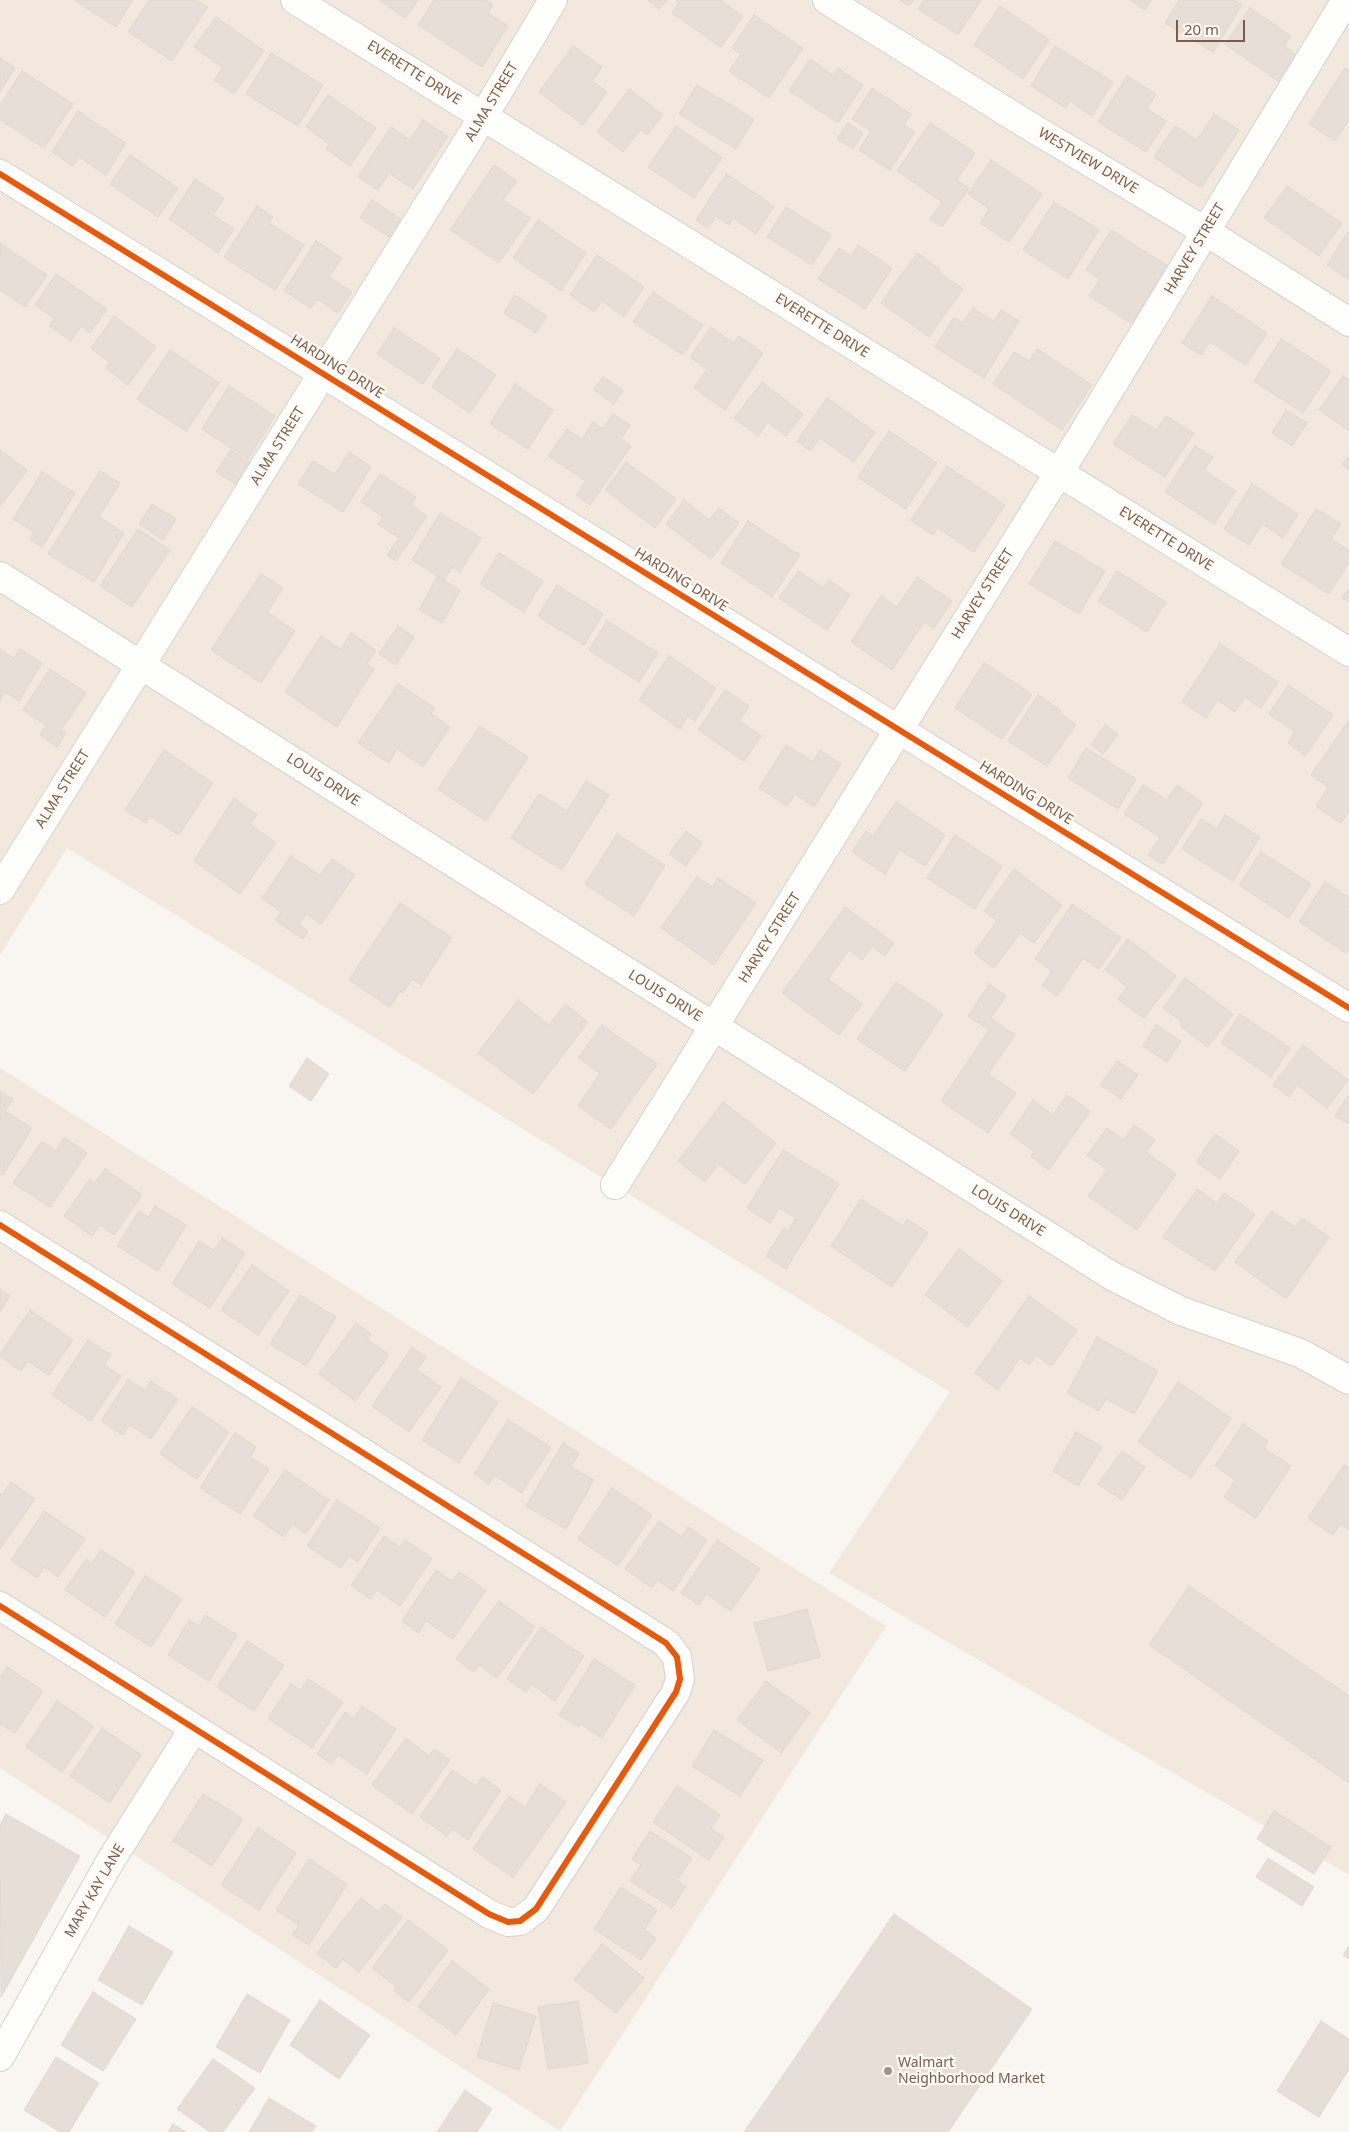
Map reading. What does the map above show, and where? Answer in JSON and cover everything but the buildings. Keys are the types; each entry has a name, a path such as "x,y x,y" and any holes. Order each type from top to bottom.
{"street":[{"name":"EVERETTE DRIVE","path":"295,0 1349,652"},
{"name":"ALMA STREET","path":"0,888 484,117 553,0"},
{"name":"WESTVIEW DRIVE","path":"827,0 1026,124 1205,231 1349,322"},
{"name":"HARVEY STREET","path":"615,1185 1059,472 1346,1"},
{"name":"HARDING DRIVE","path":"0,174 1349,1008"},
{"name":"LOUIS DRIVE","path":"0,576 1112,1276 1181,1311 1300,1353 1349,1380"},
{"path":"0,1225 666,1643 677,1657 680,1667 680,1679 676,1692 536,1909 520,1921 508,1922 489,1914 0,1606"},
{"name":"MARY KAY LANE","path":"0,2057 111,1860 194,1728"}],"shaded area":[{"path":"0,0 1349,0 1349,1875 829,1573 950,1392 67,848 0,955"},
{"path":"0,1068 886,1626 560,2131 0,1768"}],"cycle path":[{"path":"0,174 1349,1008"},
{"path":"0,1225 666,1643 677,1657 680,1679 676,1692 536,1909 520,1921 508,1922 489,1914 0,1606"}],"place":[{"name":"Walmart Neighborhood Market","path":"888,2071"}]}
